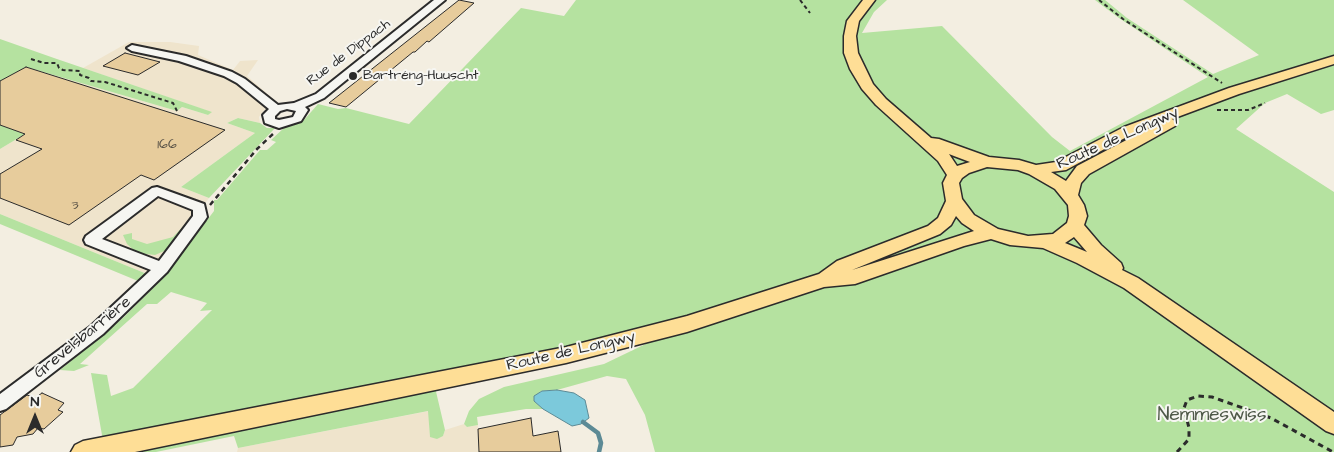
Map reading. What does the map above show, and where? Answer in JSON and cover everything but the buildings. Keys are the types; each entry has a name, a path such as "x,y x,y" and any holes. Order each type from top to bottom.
{"main road":[{"path":"869,0 853,21 850,36 851,54 857,69 867,86 944,158 955,176"},
{"name":"Route de Longwy","path":"1035,170 1060,166 1130,130 1234,91 1334,60"},
{"name":"Route de Longwy","path":"1070,195 1073,182 1083,170 1145,138 1200,104"},
{"path":"922,136 960,153 987,162 1019,165 1035,170 1055,181 1070,195 1076,205 1078,216 1075,226 1068,233 1058,238 1045,242 1028,242 992,233 968,219 954,201 951,192 952,183 955,176 968,166 987,162"},
{"name":"Route de Longwy","path":"824,280 844,266 934,230 945,221 954,201"},
{"path":"1075,226 1095,250 1131,283"},
{"name":"Route de Longwy","path":"82,452 566,355 687,324 824,280 855,277 961,240 992,233"},
{"path":"1045,242 1083,258 1131,283 1334,424"}],"street":[{"name":"Rue de Dippach","path":"276,109 296,106 320,96 440,0"},
{"path":"132,48 182,58 228,74 241,81 276,109 269,115 269,121 285,124"},
{"name":"Rue de Dippach","path":"285,124 300,116 302,110 296,106"},
{"path":"162,268 91,240 157,191 199,207 200,217"},
{"name":"Grevelsbarrière","path":"0,404 97,330 162,268 200,217"}],"path":[{"path":"800,0 810,12"},
{"path":"1099,0 1123,19 1234,91"},
{"path":"31,59 44,63 57,63 59,68 64,70 80,71 80,75 90,78 91,81 105,82 173,103 177,110"},
{"path":"1200,104 1209,109 1224,111 1248,110 1265,103"},
{"path":"200,217 257,149 285,124"},
{"path":"1177,452 1189,439 1189,428 1184,408 1187,400 1198,396 1212,398 1271,418 1333,452"}],"shaded area":[{"path":"129,42 170,42 199,46 198,55 233,70 240,61 258,60 247,76 278,103 264,110 259,117 260,123 238,118 227,123 255,133 181,187 209,198 171,248 147,274 0,214 0,149 25,134 0,125 0,81 26,67 177,111 182,107 208,115 211,112 83,68"},
{"path":"429,411 430,437 443,436 445,430 464,424 467,427 478,425 478,429 531,418 533,436 558,431 561,452 237,452 238,448"}],"green space":[{"name":"Nemmeswiss","path":"576,0 887,0 874,12 862,33 942,26 1052,137 1070,151 1208,77 1095,0 1105,0 1127,18 1213,74 1259,55 1183,0 1334,0 1334,110 1321,114 1287,94 1265,103 1236,129 1334,192 1334,452 655,452 645,415 626,379 607,376 557,390 541,391 534,401 543,409 526,409 477,417 478,425 467,427 464,424 469,411 479,399 504,387 604,364 683,326 434,383 445,430 443,436 437,439 430,437 428,411 238,448 234,436 156,452 105,452 91,373 107,375 111,396 133,388 212,310 200,311 207,303 171,292 157,304 147,304 80,364 89,365 74,371 60,370 124,317 164,277 214,211 214,200 217,200 260,150 267,150 276,142 271,140 285,127 304,120 318,104 338,109 346,108 409,124 521,8 564,16"},
{"path":"0,39 212,112 208,115 182,107 177,111 26,67 0,81"},
{"path":"238,118 260,123 267,128 275,128 209,198 181,187 255,133 227,123"},
{"path":"0,125 25,134 0,149"},
{"path":"0,214 147,274 143,281 138,281 0,224"},
{"path":"192,217 191,222 171,248 155,255 137,253 127,244 123,235 132,233 132,239 147,244 173,237"}],"water":[{"path":"557,390 574,393 585,400 589,418 581,424 572,426 543,409 534,401 534,396 542,391"}],"waterway":[{"path":"583,422 598,433 601,443 599,452"}],"place":[{"name":"Bartréng-Huuscht","path":"353,76"}]}
